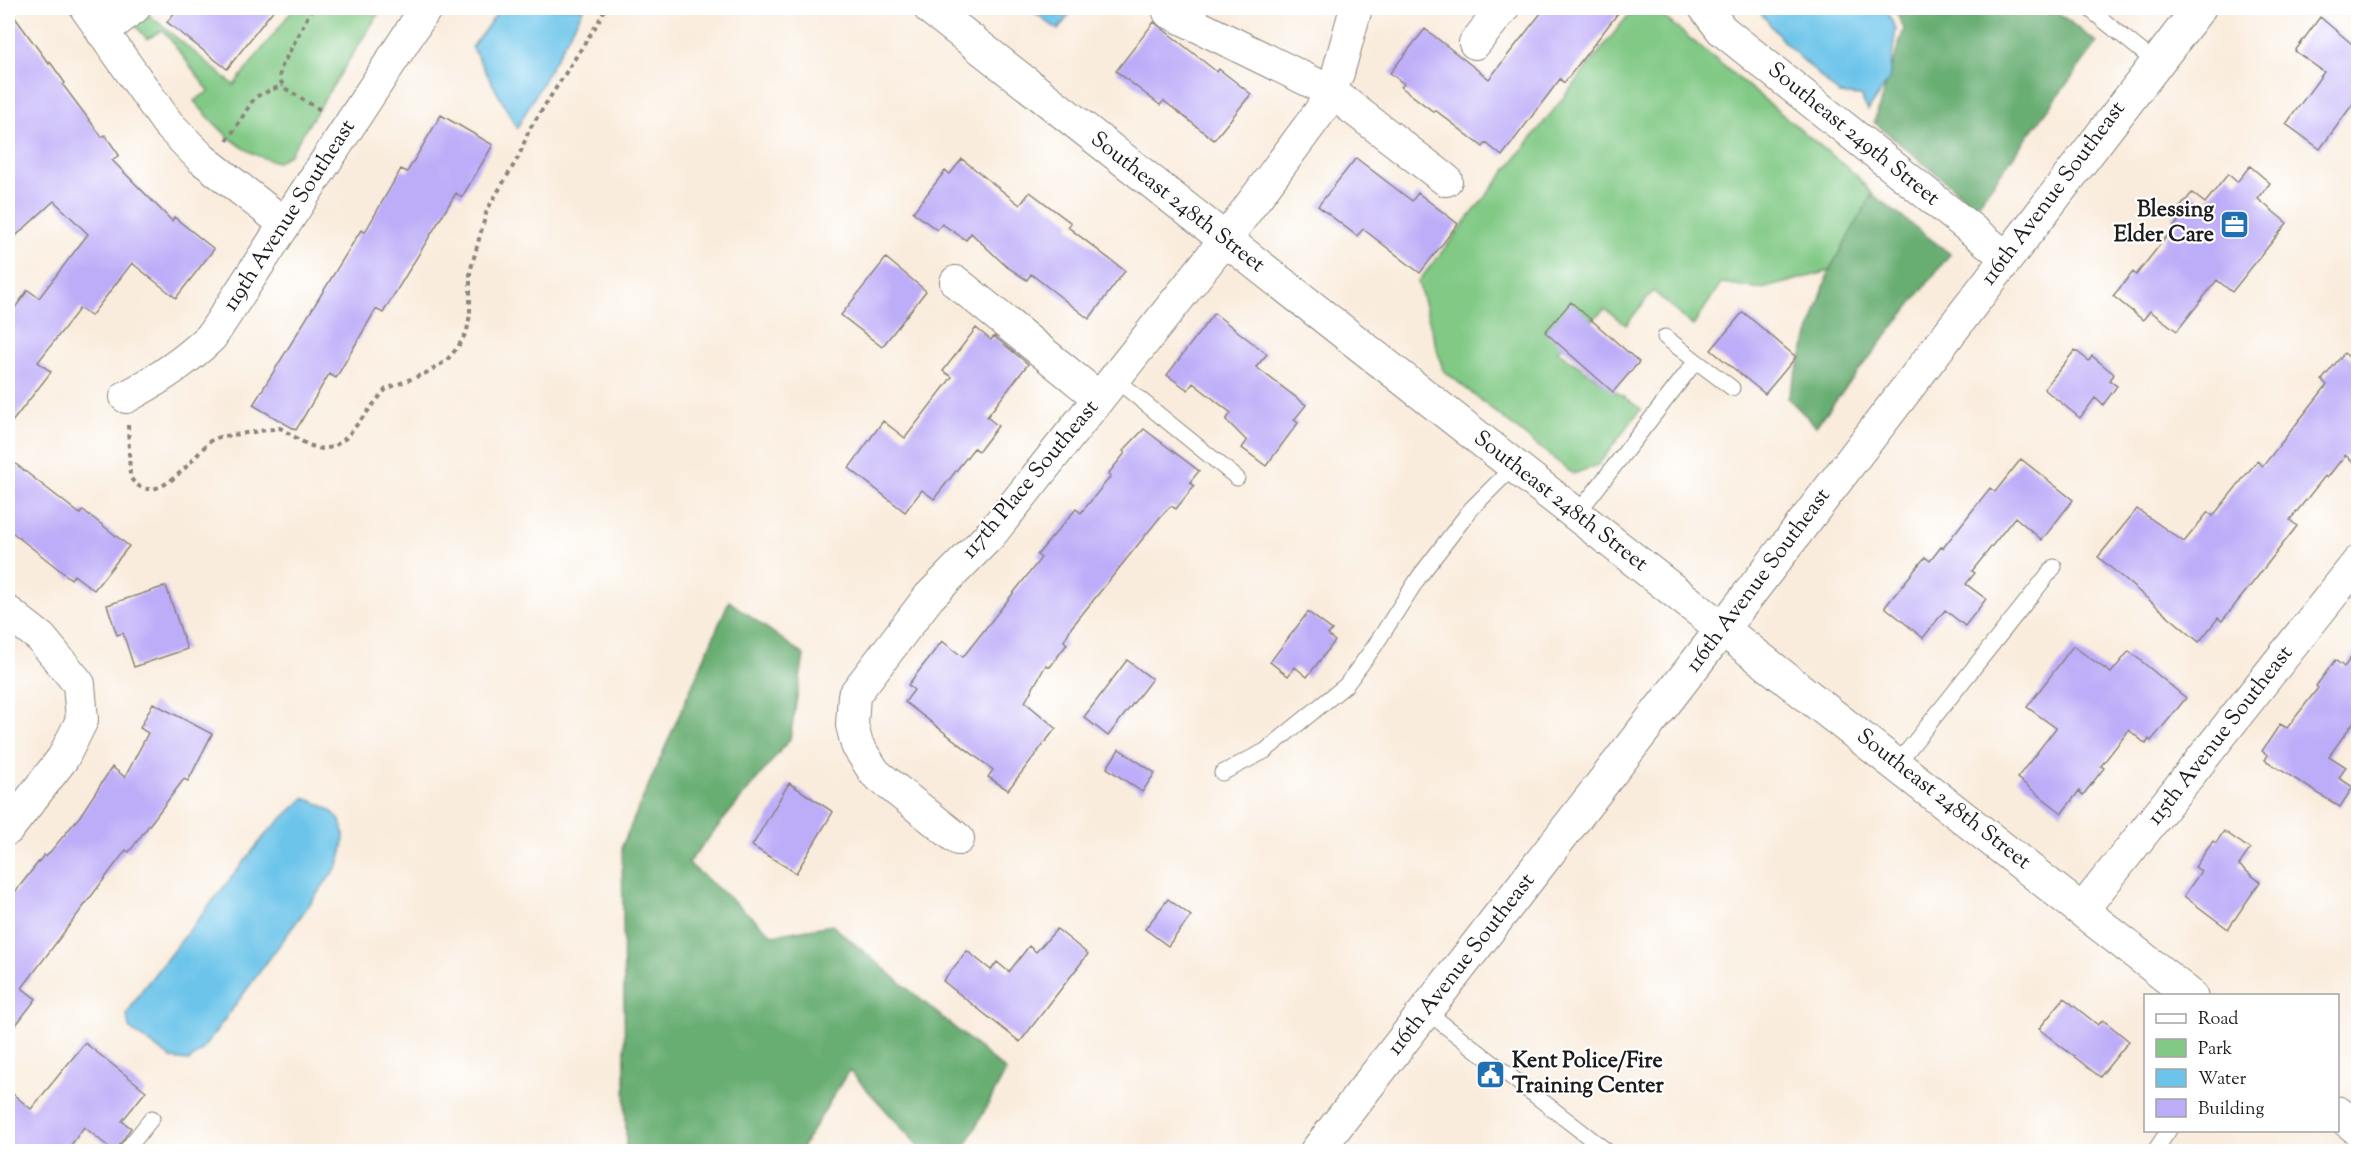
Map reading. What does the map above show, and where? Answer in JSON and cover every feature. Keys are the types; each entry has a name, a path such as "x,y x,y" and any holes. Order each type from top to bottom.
{"street":[{"path":"134,8 94,20 168,124 211,166 285,224"},
{"name":"119th Avenue Southeast","path":"126,397 188,360 211,337 426,8"},
{"name":"Southeast 248th Street","path":"930,8 1224,241 2083,909 2189,994"},
{"name":"117th Place Southeast","path":"958,839 875,773 856,745 852,725 854,695 929,597 991,534 1224,241 1321,110 1338,73 1356,8"},
{"path":"1475,43 1503,8"},
{"name":"Southeast 249th Street","path":"1705,8 1722,30 2006,257"},
{"name":"116th Avenue Southeast","path":"1316,1152 1723,628 2199,8"},
{"path":"1169,12 1330,91 1446,180"},
{"path":"956,282 1107,388"},
{"name":"115th Avenue Southeast","path":"2083,909 2358,562"},
{"path":"8,612 41,638 79,684 82,720 63,758 8,830"},
{"path":"2339,1115 2358,1130"}],"lane":[{"path":"2088,8 2155,63"},
{"path":"1665,338 1732,388"},
{"path":"1577,514 1696,361"},
{"path":"1107,388 1237,478"},
{"path":"1222,773 1265,751 1346,685 1374,647 1419,577 1471,509 1514,466"},
{"path":"1897,764 2054,567"},
{"path":"1426,1011 1608,1152"},
{"path":"124,1152 152,1118"},
{"path":"2154,1152 2168,1132"}],"path":[{"path":"312,8 281,68 279,80 283,85 348,128"},
{"path":"126,397 130,477 134,483 152,490 164,487 210,441 219,437 280,428 308,446 322,449 333,447 346,438 386,389 426,373 446,361 458,348 467,331 470,314 470,273 487,210 519,156 529,130 605,8"},
{"path":"211,166 255,97 283,85"}],"green space":[{"path":"294,8 382,8 290,154 278,162 241,147 221,130 194,101 209,91 163,30 147,39 135,25 149,15 234,85"},
{"path":"1634,8 1653,8 1857,176 1872,194 1829,271 1762,289 1721,283 1693,326 1653,291 1626,325 1605,309 1557,351 1641,409 1598,465 1573,474 1443,370 1418,282"},
{"path":"1894,8 2052,8 2097,43 1976,207 1874,122 1904,29"},
{"path":"1872,194 1950,254 1816,426 1788,398 1829,271"},
{"path":"729,601 804,655 790,739 688,863 773,935 832,925 1006,1071 963,1151 923,1151 849,1070 800,1151 626,1151 622,846"}],"water":[{"path":"501,8 584,8 517,128 472,47"},
{"path":"1029,8 1074,8 1058,30"},
{"path":"1757,8 1885,8 1896,29 1889,80 1868,110 1860,96 1839,94 1784,42"},
{"path":"304,798 328,809 341,823 344,842 337,867 202,1050 189,1061 172,1059 129,1028 127,1014 142,990 266,834"}],"building":[{"path":"8,8 49,64 50,62 65,83 63,85 102,137 105,135 119,155 112,160 172,221 174,217 214,249 176,298 132,263 91,316 80,308 38,362 51,372 8,427 8,317 28,290 39,298 88,234 54,201 8,243"},
{"path":"178,8 275,8 227,69 167,22"},
{"path":"1545,8 1622,8 1564,83 1560,79 1502,156 1486,143 1483,147 1435,110 1434,112 1401,87 1404,84 1390,73 1425,29 1489,79"},
{"path":"2320,17 2358,49 2358,97 2320,149 2286,124 2324,72 2295,51"},
{"path":"1154,22 1217,72 1219,69 1251,94 1214,140 1164,101 1160,105 1116,71"},
{"path":"441,115 493,145 462,197 456,193 383,313 376,309 336,378 329,374 296,430 253,405 361,230 365,232 401,169 407,172"},
{"path":"1356,158 1412,201 1418,193 1458,224 1420,273 1363,229 1357,236 1318,206"},
{"path":"962,159 1020,205 1030,192 1071,223 1068,227 1125,271 1089,319 1031,274 1027,280 1007,267 971,233 966,240 942,224 937,230 913,212 945,171 950,174"},
{"path":"2250,166 2270,183 2258,199 2287,223 2232,292 2217,280 2177,331 2150,311 2143,320 2113,296 2133,272 2136,275 2178,222 2172,217 2192,193 2205,203 2228,174 2237,182"},
{"path":"886,258 926,291 882,347 841,315"},
{"path":"1571,302 1639,362 1613,392 1545,332"},
{"path":"1743,312 1796,357 1765,394 1711,350"},
{"path":"1214,313 1267,354 1256,367 1306,405 1294,420 1298,423 1266,466 1242,448 1247,441 1226,420 1231,413 1193,383 1188,390 1167,375"},
{"path":"976,328 991,340 994,336 1028,364 987,417 998,426 979,451 974,448 934,499 922,490 905,512 849,468 883,421 905,438 952,377 943,371"},
{"path":"2075,350 2089,361 2092,356 2114,374 2109,380 2117,386 2103,405 2095,398 2080,418 2044,389"},
{"path":"2344,353 2358,364 2358,466 2345,455 2327,478 2325,476 2290,520 2297,526 2222,621 2218,618 2199,642 2098,557 2137,509 2184,542 2208,512 2213,516 2257,461 2263,466 2327,385 2322,380"},
{"path":"1144,429 1199,471 1190,482 1194,486 1176,509 1171,506 1161,516 1071,628 1064,641 1067,644 1050,667 1046,665 1025,702 1056,728 1008,790 988,777 993,770 905,702 914,690 908,685 942,641 963,657 1041,558 1037,555 1076,509 1081,513 1111,476 1108,474 1125,453 1123,451"},
{"path":"8,458 80,514 83,510 129,546 94,590 74,575 71,579 8,529"},
{"path":"2021,459 2073,500 2042,540 2015,517 1972,571 1975,573 1966,584 1986,599 1965,626 1945,610 1923,638 1885,607 1925,557 1930,561 1941,547 1943,548 1990,488 1995,492"},
{"path":"166,586 187,649 134,667 123,633 117,635 107,605"},
{"path":"1308,612 1332,630 1328,635 1335,641 1307,677 1295,667 1288,676 1270,662"},
{"path":"2073,646 2111,673 2129,651 2186,698 2151,741 2149,739 2146,744 2129,730 2101,766 2104,768 2083,795 2079,791 2062,813 2017,778 2056,728 2027,707"},
{"path":"2358,648 2358,716 2329,756 2346,767 2339,778 2353,787 2340,807 2265,760 2268,755 2262,751 2280,724 2287,728 2318,688 2316,686 2335,660 2344,667"},
{"path":"1127,660 1152,679 1108,736 1084,717"},
{"path":"153,703 212,734 188,781 184,779 129,852 126,850 22,988 36,999 8,1035 8,901 44,855 46,857 80,816 112,767 125,777 148,733 140,728"},
{"path":"1119,749 1155,773 1142,792 1107,768"},
{"path":"789,783 833,812 796,873 752,846"},
{"path":"2224,831 2250,849 2239,865 2260,882 2228,929 2184,896 2201,871 2195,867 2213,841 2216,843"},
{"path":"1168,899 1191,916 1168,946 1145,929"},
{"path":"1057,929 1088,954 1020,1042 943,981 967,951 991,970 997,962 1009,972 1029,946 1036,952"},
{"path":"2064,998 2098,1025 2103,1020 2129,1041 2100,1077 2039,1029"},
{"path":"85,1043 146,1091 122,1121 131,1128 115,1152 84,1127 66,1152 8,1152 8,1090 31,1109"}],"place":[{"name":"Blessing Elder Care","path":"2235,224"},
{"name":"Kent Police/Fire Training Center","path":"1491,1075"}]}
